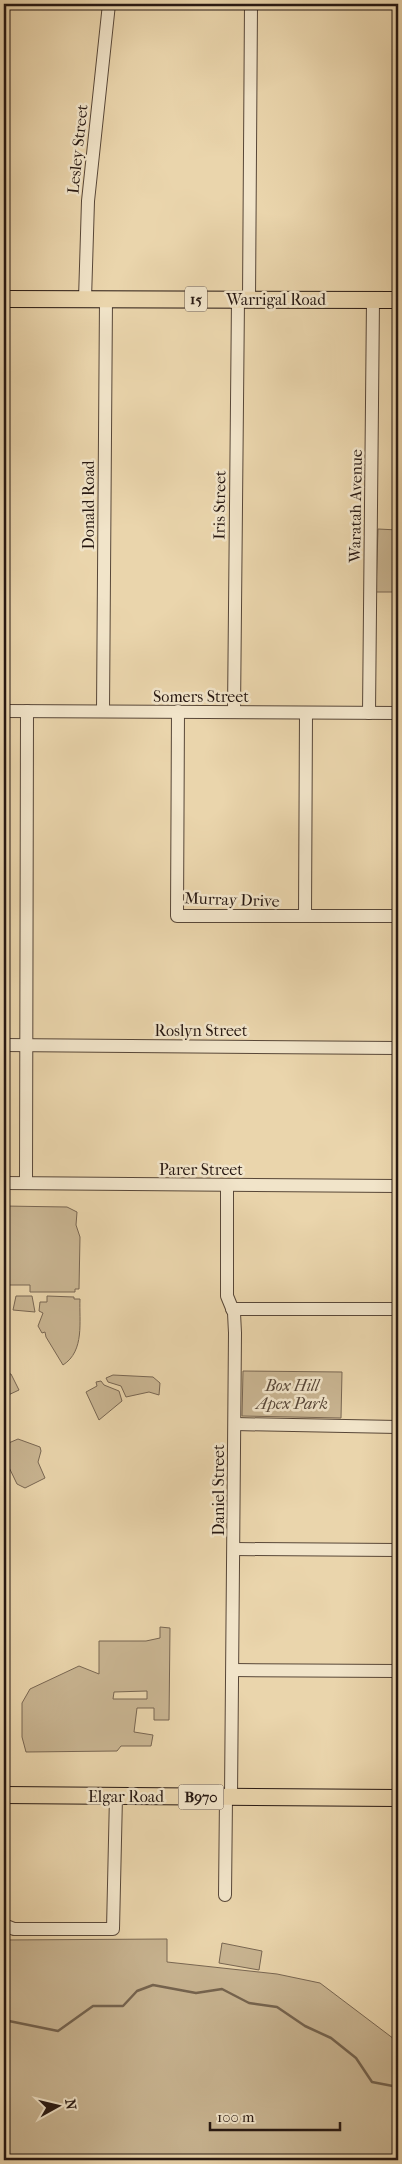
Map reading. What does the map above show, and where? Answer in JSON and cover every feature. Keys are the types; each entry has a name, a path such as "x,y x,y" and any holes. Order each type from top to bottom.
{"main road":[{"name":"Warrigal Road","path":"4,299 398,300"},
{"name":"Elgar Road","path":"4,1795 398,1798"}],"street":[{"name":"Lesley Street","path":"85,299 88,201 109,4"},
{"name":"Iris Street","path":"234,712 251,4"},
{"name":"Donald Road","path":"103,711 106,299"},
{"name":"Waratah Avenue","path":"369,713 373,300"},
{"name":"Somers Street","path":"4,711 398,713"},
{"path":"26,1183 27,711"},
{"name":"Murray Drive","path":"178,712 177,916 398,916"},
{"path":"305,916 306,713"},
{"name":"Roslyn Street","path":"4,1045 398,1048"},
{"name":"Parer Street","path":"4,1183 398,1186"},
{"name":"Daniel Street","path":"225,1896 233,1670 235,1424 235,1334 232,1309 227,1296 227,1185"},
{"path":"232,1309 398,1309"},
{"path":"235,1424 398,1427"},
{"path":"234,1549 398,1550"},
{"path":"233,1670 398,1671"},
{"path":"4,1925 14,1929 114,1929 116,1796"}],"green space":[{"path":"378,529 398,530 398,592 376,592"},
{"path":"4,1206 67,1207 77,1212 76,1225 80,1237 79,1289 75,1289 75,1292 30,1292 30,1285 4,1285"},
{"path":"16,1296 32,1296 35,1312 13,1310"},
{"path":"47,1296 80,1299 78,1344 70,1359 63,1365 46,1337 45,1332 42,1333 38,1326 43,1313 39,1311 40,1302 47,1302"},
{"name":"Box Hill Apex Park","path":"243,1371 342,1372 341,1418 242,1416"},
{"path":"4,1373 11,1374 19,1390 4,1397"},
{"path":"113,1375 153,1377 160,1383 159,1395 149,1392 126,1397 121,1386 108,1382 106,1378"},
{"path":"101,1381 104,1385 119,1391 122,1401 99,1420 86,1392 97,1386 96,1382"},
{"path":"18,1439 40,1447 41,1451 38,1462 45,1478 25,1488 17,1484 4,1457 4,1445"},
{"path":"160,1627 170,1628 169,1720 154,1720 154,1708 137,1708 134,1732 153,1735 151,1746 121,1746 117,1751 26,1752 22,1737 22,1703 30,1689 79,1666 99,1674 99,1641 146,1641 160,1638","holes":["147,1691 147,1699 113,1699 114,1692"]},
{"path":"167,1939 167,1962 277,1974 320,1983 398,2042 398,2160 4,2160 4,1940"},
{"path":"222,1943 262,1951 259,1970 219,1963"}],"waterway":[{"path":"4,2020 58,2031 93,2006 123,2006 137,1991 153,1985 196,1993 222,1989 249,2003 277,2007 305,2026 331,2038 356,2058 372,2082 398,2087"}]}
